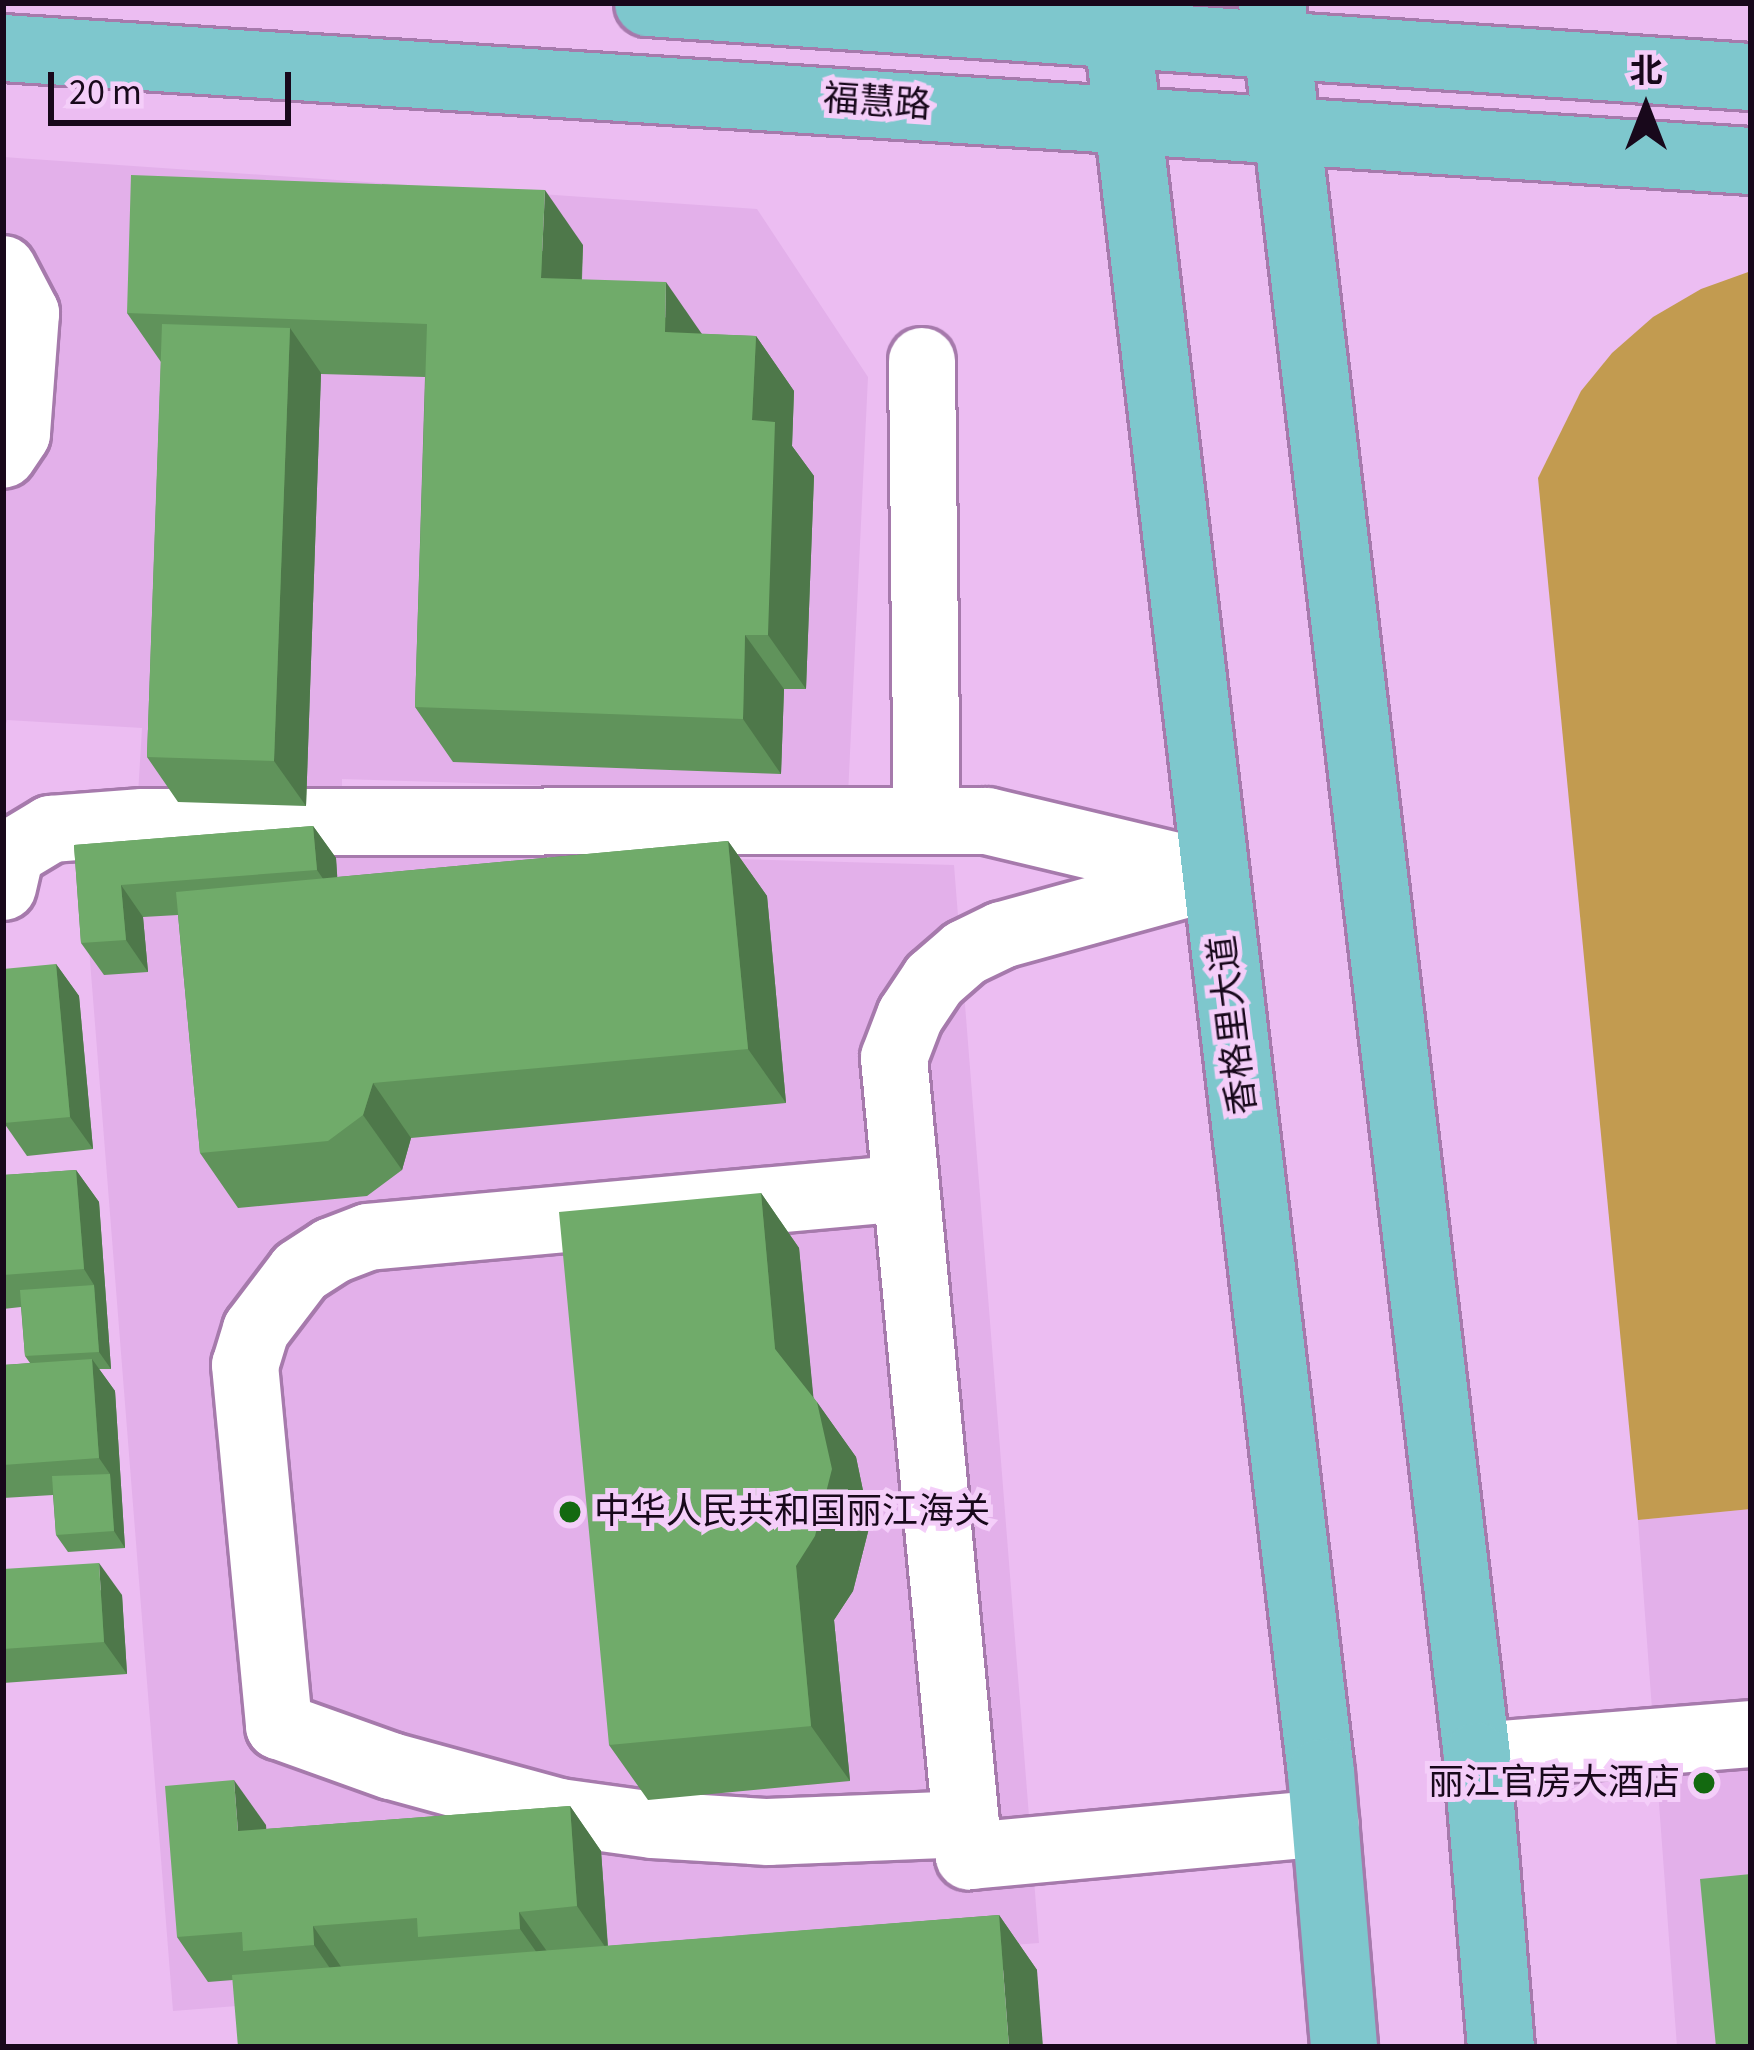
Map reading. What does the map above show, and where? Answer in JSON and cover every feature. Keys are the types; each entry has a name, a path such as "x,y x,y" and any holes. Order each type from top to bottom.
{"main road":[{"path":"648,3 1275,24 1751,77"},
{"name":"香格里大道","path":"1116,19 1325,1822 1344,2047"},
{"path":"1275,24 1477,1756 1501,2047"},
{"name":"福慧路","path":"3,48 1751,161"}],"lane":[{"path":"3,269 26,313 17,434 3,455"},
{"path":"922,361 927,821"},
{"path":"3,886 11,853 51,829 143,822 987,821 1216,876"},
{"path":"1216,876 1002,934 965,953 934,980 910,1016 894,1058 969,1856 1325,1822"},
{"path":"906,1188 368,1237 332,1251 299,1272 256,1330 245,1364 279,1726 391,1766 559,1812 653,1825 769,1832 966,1824"},
{"path":"1477,1756 1751,1734"}],"shaded area":[{"path":"3,157 757,209 868,377 848,795 342,779 342,813 137,811 142,728 7,720 3,735"},
{"path":"1751,271 1751,1509 1638,1520 1538,478 1581,391 1612,353 1653,317 1701,289"},
{"name":"中华人民共和国丽江海关","path":"369,849 954,865 1039,1943 173,2011 83,872"},
{"name":"丽江官房大酒店","path":"1751,1509 1751,2047 1677,2047 1638,1520"}],"building":[{"path":"131,175 545,190 541,278 666,282 665,332 756,336 752,420 775,422 768,635 745,635 743,719 415,707 427,324 127,313"},
{"path":"162,324 290,328 274,761 147,757"},
{"path":"313,826 317,870 121,885 126,940 81,943 74,845"},
{"path":"728,841 748,1049 373,1083 363,1115 328,1141 200,1153 176,892"},
{"path":"56,964 70,1117 4,1123 3,969"},
{"path":"76,1170 84,1269 3,1275 3,1175"},
{"path":"761,1193 775,1349 817,1402 832,1469 815,1536 796,1566 811,1726 609,1745 559,1212"},
{"path":"94,1285 99,1352 25,1356 20,1290"},
{"path":"92,1359 99,1458 3,1465 3,1365"},
{"path":"110,1474 114,1531 56,1535 52,1476"},
{"path":"99,1563 104,1642 3,1649 3,1569"},
{"path":"234,1780 238,1831 570,1806 577,1906 519,1912 520,1929 418,1937 417,1918 313,1926 314,1945 243,1951 242,1932 177,1937 165,1786"},
{"path":"1751,1874 1751,2047 1716,2047 1700,1879"},
{"path":"999,1915 1009,2047 238,2047 232,1975"}],"place":[{"name":"中华人民共和国丽江海关","path":"570,1512"},
{"name":"丽江官房大酒店","path":"1704,1783"}]}
